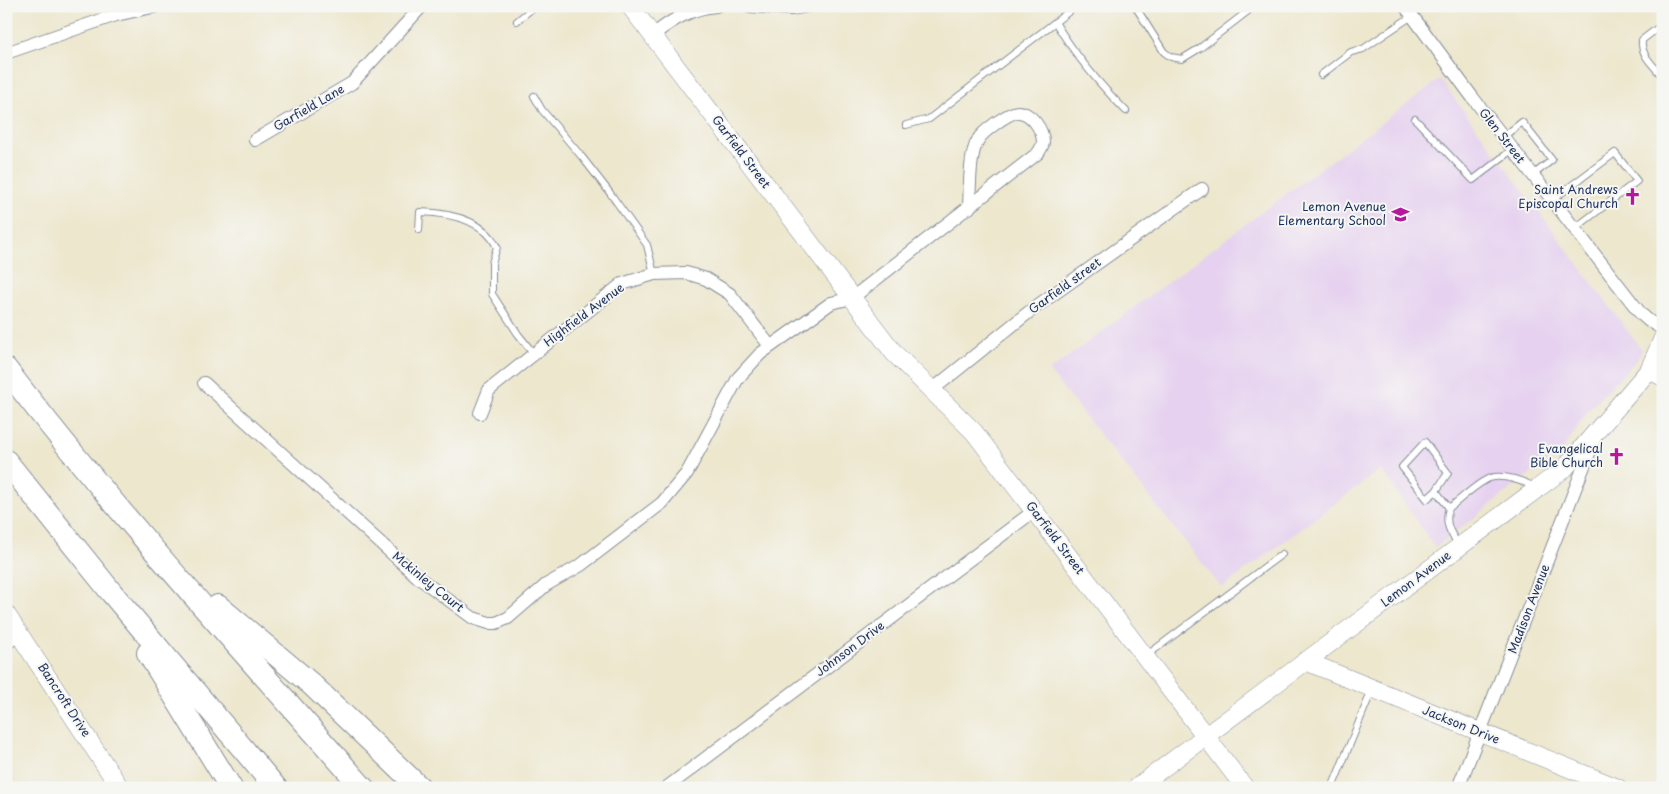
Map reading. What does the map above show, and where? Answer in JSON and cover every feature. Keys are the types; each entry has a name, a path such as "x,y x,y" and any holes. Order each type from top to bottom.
{"highway":[{"path":"6,370 159,557 363,788"},
{"path":"6,462 111,592 276,788"},
{"path":"159,557 311,684 420,788"},
{"path":"111,592 231,788"}],"street":[{"path":"6,53 116,15 157,6"},
{"name":"Garfield Lane","path":"255,140 352,83 422,6"},
{"name":"Garfield Street","path":"630,6 894,353 974,432 1245,788"},
{"path":"653,35 674,18 706,7 716,6"},
{"path":"749,6 792,9 807,6"},
{"name":"Glen Street","path":"1409,11 1532,175 1641,314 1663,329"},
{"path":"770,346 831,303 852,298 968,208 1038,153 1043,144 1041,134 1038,126 1030,117 1020,112 1010,114 978,138 973,150 968,208"},
{"name":"Garfield street","path":"932,390 1034,308 1202,189"},
{"name":"Highfield Avenue","path":"480,413 489,390 534,354 622,284 654,274 686,273 706,279 730,294 770,346"},
{"name":"Lemon Avenue","path":"1136,788 1565,468 1599,429 1656,374 1663,338"},
{"name":"Mckinley Court","path":"204,383 419,578 473,618 482,622 496,623 508,618 546,585 581,565 662,503 687,473 738,378 770,346"},
{"name":"Madison Avenue","path":"1458,788 1599,429"},
{"name":"Johnson Drive","path":"666,788 1034,511"},
{"name":"Bancroft Drive","path":"6,614 120,788"},
{"path":"6,644 20,633"},
{"name":"Jackson Drive","path":"1305,661 1618,788"}],"lane":[{"path":"517,21 535,6"},
{"path":"906,125 929,118 1076,6"},
{"path":"1135,6 1164,52 1171,57 1182,59 1200,48 1248,11"},
{"path":"1321,75 1352,52 1363,49 1409,11"},
{"path":"1055,22 1103,88 1126,111"},
{"path":"1663,24 1642,40 1644,54 1663,76"},
{"path":"534,96 542,110 582,157 642,237 654,274"},
{"path":"1415,119 1473,180 1513,149"},
{"path":"1503,137 1522,122 1552,160 1532,175"},
{"path":"1552,200 1615,153 1637,180 1574,228"},
{"path":"419,230 420,212 444,213 483,228 493,238 497,247 492,263 492,294 518,334 534,354"},
{"path":"1425,442 1448,473 1436,491 1426,499 1402,467 1425,442"},
{"path":"1459,546 1447,525 1449,508 1490,478 1521,480 1539,488"},
{"path":"1436,491 1449,508"},
{"path":"1145,657 1282,554"},
{"path":"1332,788 1373,689"}],"shaded area":[{"name":"Lemon Avenue Elementary School","path":"1440,79 1642,350 1637,359 1587,412 1564,448 1435,548 1381,469 1222,588 1049,371"}],"place":[{"name":"Saint Andrews Episcopal Church","path":"1632,197"},
{"name":"Lemon Avenue Elementary School","path":"1400,214"},
{"name":"Evangelical Bible Church","path":"1617,456"}]}
